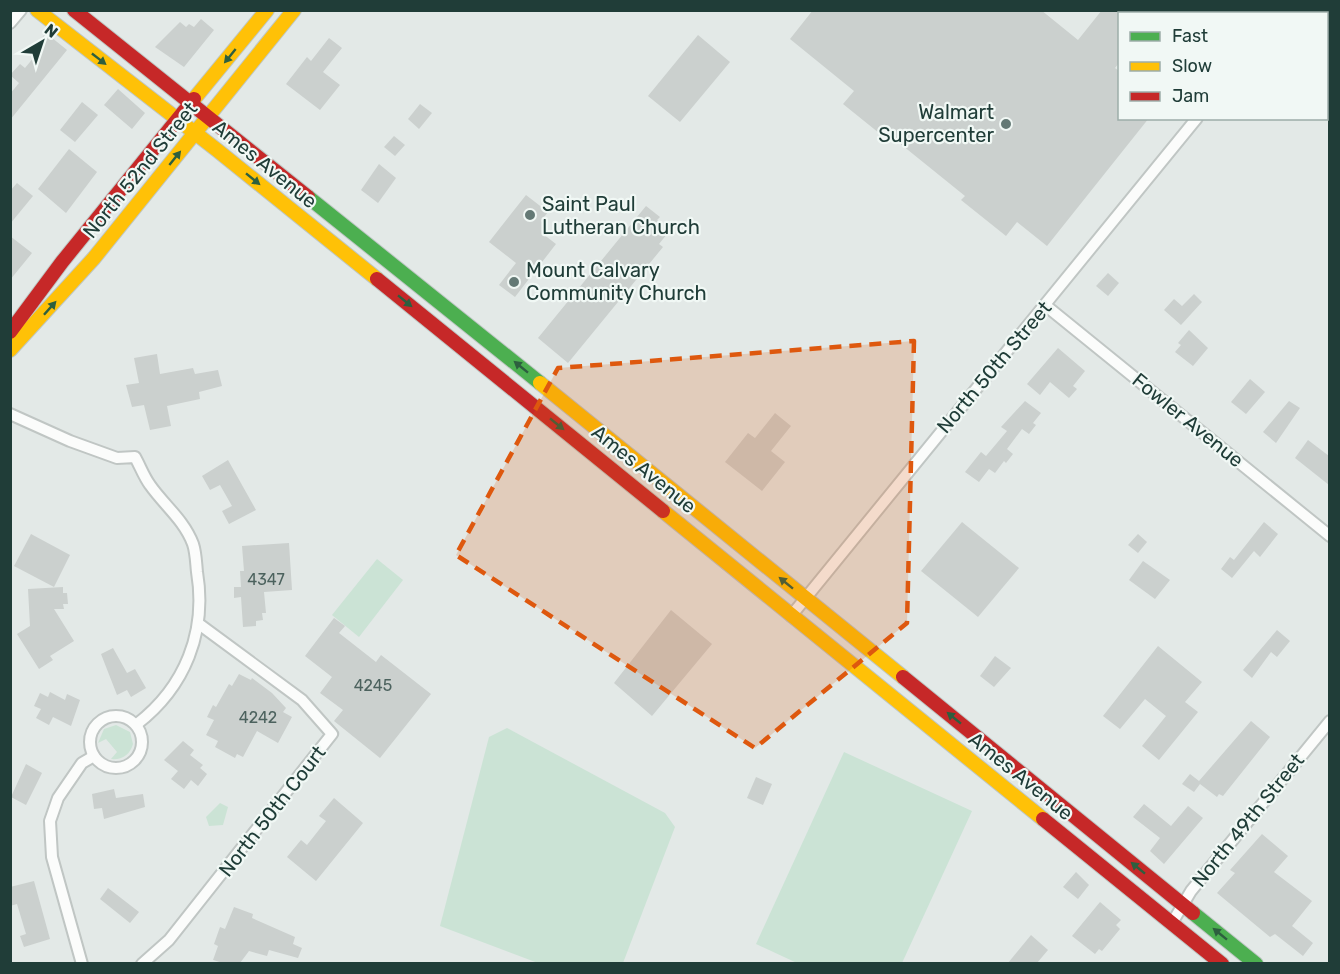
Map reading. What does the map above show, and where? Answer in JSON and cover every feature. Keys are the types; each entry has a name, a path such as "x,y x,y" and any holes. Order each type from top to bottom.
{"main road":[{"name":"Ames Avenue","path":"37,10 195,133 1222,963"},
{"name":"Ames Avenue","path":"74,10 1257,963"},
{"name":"North 52nd Street","path":"10,332 63,262 267,10"},
{"name":"North 52nd Street","path":"10,350 94,258 294,10"}],"street":[{"path":"10,23 21,10"},
{"name":"North 50th Street","path":"791,616 1195,120"},
{"name":"Fowler Avenue","path":"1045,305 1329,536"},
{"path":"10,414 70,441 117,458 135,457 150,486 175,513 193,544 201,592 199,624 186,668 173,689 155,710 137,724"},
{"name":"North 50th Court","path":"142,963 169,940 333,734 302,700 199,624"},
{"path":"114,715 130,719 137,724 141,732 142,747 137,758 130,765 112,768 104,765 94,756 90,735 99,721 114,715"},
{"name":"North 49th Street","path":"1172,923 1191,891 1329,721"},
{"path":"82,963 52,857 50,821 58,798 82,763 94,756"}],"highlighted area":[{"path":"914,341 907,623 755,748 456,555 558,368"}],"green space":[{"path":"377,559 403,580 359,637 332,615"},
{"path":"116,725 130,732 133,744 125,756 111,759 117,752 106,739 98,743 104,729"},
{"path":"507,728 665,813 675,827 623,963 538,963 440,926 489,737"},
{"path":"844,752 972,811 902,963 797,963 756,944"},
{"path":"220,803 228,807 223,825 209,826 206,817"}],"building":[{"name":"Walmart Supercenter","path":"813,10 1041,10 1078,40 1102,10 1119,10 1118,64 1115,68 1118,70 1118,120 1147,120 1047,246 1017,222 1006,236 961,200 965,196 882,129 879,133 843,104 854,91 790,39"},
{"path":"201,19 214,30 184,67 155,47 180,22 186,27 189,24 194,27"},
{"path":"46,33 67,50 10,120 10,94 19,83 10,75 20,64 25,68 44,45 39,41"},
{"path":"698,35 730,62 680,122 648,96"},
{"path":"329,38 342,48 323,72 340,85 320,110 286,84 307,57 311,61"},
{"path":"118,89 145,113 132,129 104,105"},
{"path":"82,102 98,115 75,142 60,130"},
{"path":"420,104 432,113 419,129 408,119"},
{"path":"394,136 405,145 395,156 384,147"},
{"path":"69,149 97,172 66,213 38,189"},
{"path":"379,164 396,178 378,203 361,190"},
{"path":"17,183 33,196 10,224 10,191"},
{"path":"526,195 548,212 541,221 548,226 543,234 556,244 515,297 499,285 516,263 489,242"},
{"path":"646,206 660,217 657,220 662,224 659,227 667,234 659,244 663,247 568,363 538,338"},
{"path":"10,236 32,253 10,280"},
{"path":"1108,273 1119,283 1108,296 1096,286"},
{"path":"1194,294 1202,302 1181,325 1164,310 1174,299 1182,306"},
{"path":"1189,330 1208,348 1193,366 1175,352 1181,345 1178,343"},
{"path":"1058,348 1085,371 1073,386 1077,389 1069,398 1050,382 1040,395 1027,384"},
{"path":"157,354 160,374 193,368 195,374 218,370 222,386 199,392 200,399 167,406 171,426 150,430 144,405 132,407 126,385 139,383 134,358"},
{"path":"1250,379 1265,392 1246,414 1231,402"},
{"path":"1025,401 1041,413 1033,423 1036,425 1029,434 1022,429 1007,449 1013,454 1006,463 1004,461 995,473 989,469 979,482 965,472 981,452 986,456 1007,431 1001,427"},
{"path":"1289,401 1300,408 1276,443 1263,432"},
{"path":"775,413 791,426 771,451 785,462 762,491 725,462 748,433 755,438"},
{"path":"1308,440 1329,456 1329,485 1295,458"},
{"path":"228,460 256,510 229,524 222,511 232,506 220,485 210,490 202,476"},
{"path":"962,522 1019,568 978,617 921,571"},
{"path":"1264,522 1278,534 1260,557 1254,551 1232,578 1221,569 1230,557 1234,560"},
{"path":"31,534 70,555 54,587 14,566"},
{"path":"1138,534 1147,542 1138,553 1128,545"},
{"path":"289,543 292,590 264,592 266,613 262,613 263,620 256,621 256,626 243,627 241,597 234,598 234,587 241,587 240,571 244,571 242,546"},
{"path":"1143,561 1170,580 1155,599 1129,580"},
{"path":"63,587 63,593 67,593 68,604 63,604 64,609 54,609 74,641 50,656 53,660 39,669 17,634 30,626 28,589"},
{"path":"671,610 712,644 652,716 614,683"},
{"path":"334,618 345,626 339,633 376,662 381,655 431,694 380,758 334,721 343,710 320,693 332,677 305,656"},
{"path":"1277,630 1290,641 1277,657 1271,652 1252,678 1243,670"},
{"path":"1158,646 1202,682 1185,702 1198,712 1159,760 1142,746 1166,716 1145,699 1120,729 1103,716"},
{"path":"113,648 127,673 135,669 146,688 131,697 127,690 117,695 101,654"},
{"path":"995,656 1011,668 994,687 980,676"},
{"path":"239,674 251,680 252,678 272,693 286,708 283,712 292,717 278,743 257,731 243,757 237,754 235,758 215,747 218,741 206,735 214,720 207,717 213,705 216,707 229,684 232,686"},
{"path":"50,692 65,700 67,694 80,700 71,726 53,717 49,725 36,718 41,709 34,706 40,693 48,697"},
{"path":"1251,721 1270,737 1223,796 1219,794 1217,797 1200,784 1194,792 1182,784 1190,774 1199,781"},
{"path":"183,741 194,750 190,755 203,765 200,768 207,774 198,786 191,780 184,789 171,779 178,771 164,760"},
{"path":"26,764 42,773 26,805 11,797"},
{"path":"756,777 772,784 763,805 747,798"},
{"path":"114,789 116,798 143,794 145,807 104,819 102,808 94,809 92,794"},
{"path":"334,798 363,823 316,881 287,857 301,840 307,845 326,821 319,816"},
{"path":"1144,804 1171,826 1188,806 1203,818 1164,864 1150,851 1160,838 1133,817"},
{"path":"1262,834 1288,856 1274,872 1312,901 1292,926 1313,943 1303,956 1275,934 1270,937 1217,893 1235,873 1230,870"},
{"path":"1076,872 1089,885 1078,899 1063,887"},
{"path":"34,881 50,939 24,947 20,936 26,934 17,904 10,906 10,887"},
{"path":"108,888 139,912 130,923 100,899"},
{"path":"1100,902 1121,920 1116,925 1120,929 1102,951 1099,949 1095,954 1072,936"},
{"path":"234,907 253,914 252,918 295,937 293,944 302,948 298,958 269,950 267,956 249,951 240,963 223,963 213,960 218,946 214,944 220,927 225,929"},
{"path":"1031,935 1048,950 1037,963 1008,963"}],"traffic: fast":[{"path":"308,197 540,383"},
{"path":"1193,913 1256,964"}],"traffic: slow":[{"path":"37,10 217,150 377,279"},
{"path":"194,99 267,10"},
{"path":"10,350 94,258 294,10"},
{"path":"540,383 903,677"},
{"path":"663,511 1043,819"}],"traffic: jam":[{"path":"74,10 308,197"},
{"path":"10,332 62,262 194,99"},
{"path":"377,279 663,511"},
{"path":"903,677 1193,913"},
{"path":"1043,819 1222,964"}],"place":[{"name":"Walmart Supercenter","path":"1006,124"},
{"name":"Saint Paul Lutheran Church","path":"530,215"},
{"name":"Mount Calvary Community Church","path":"514,282"}]}
